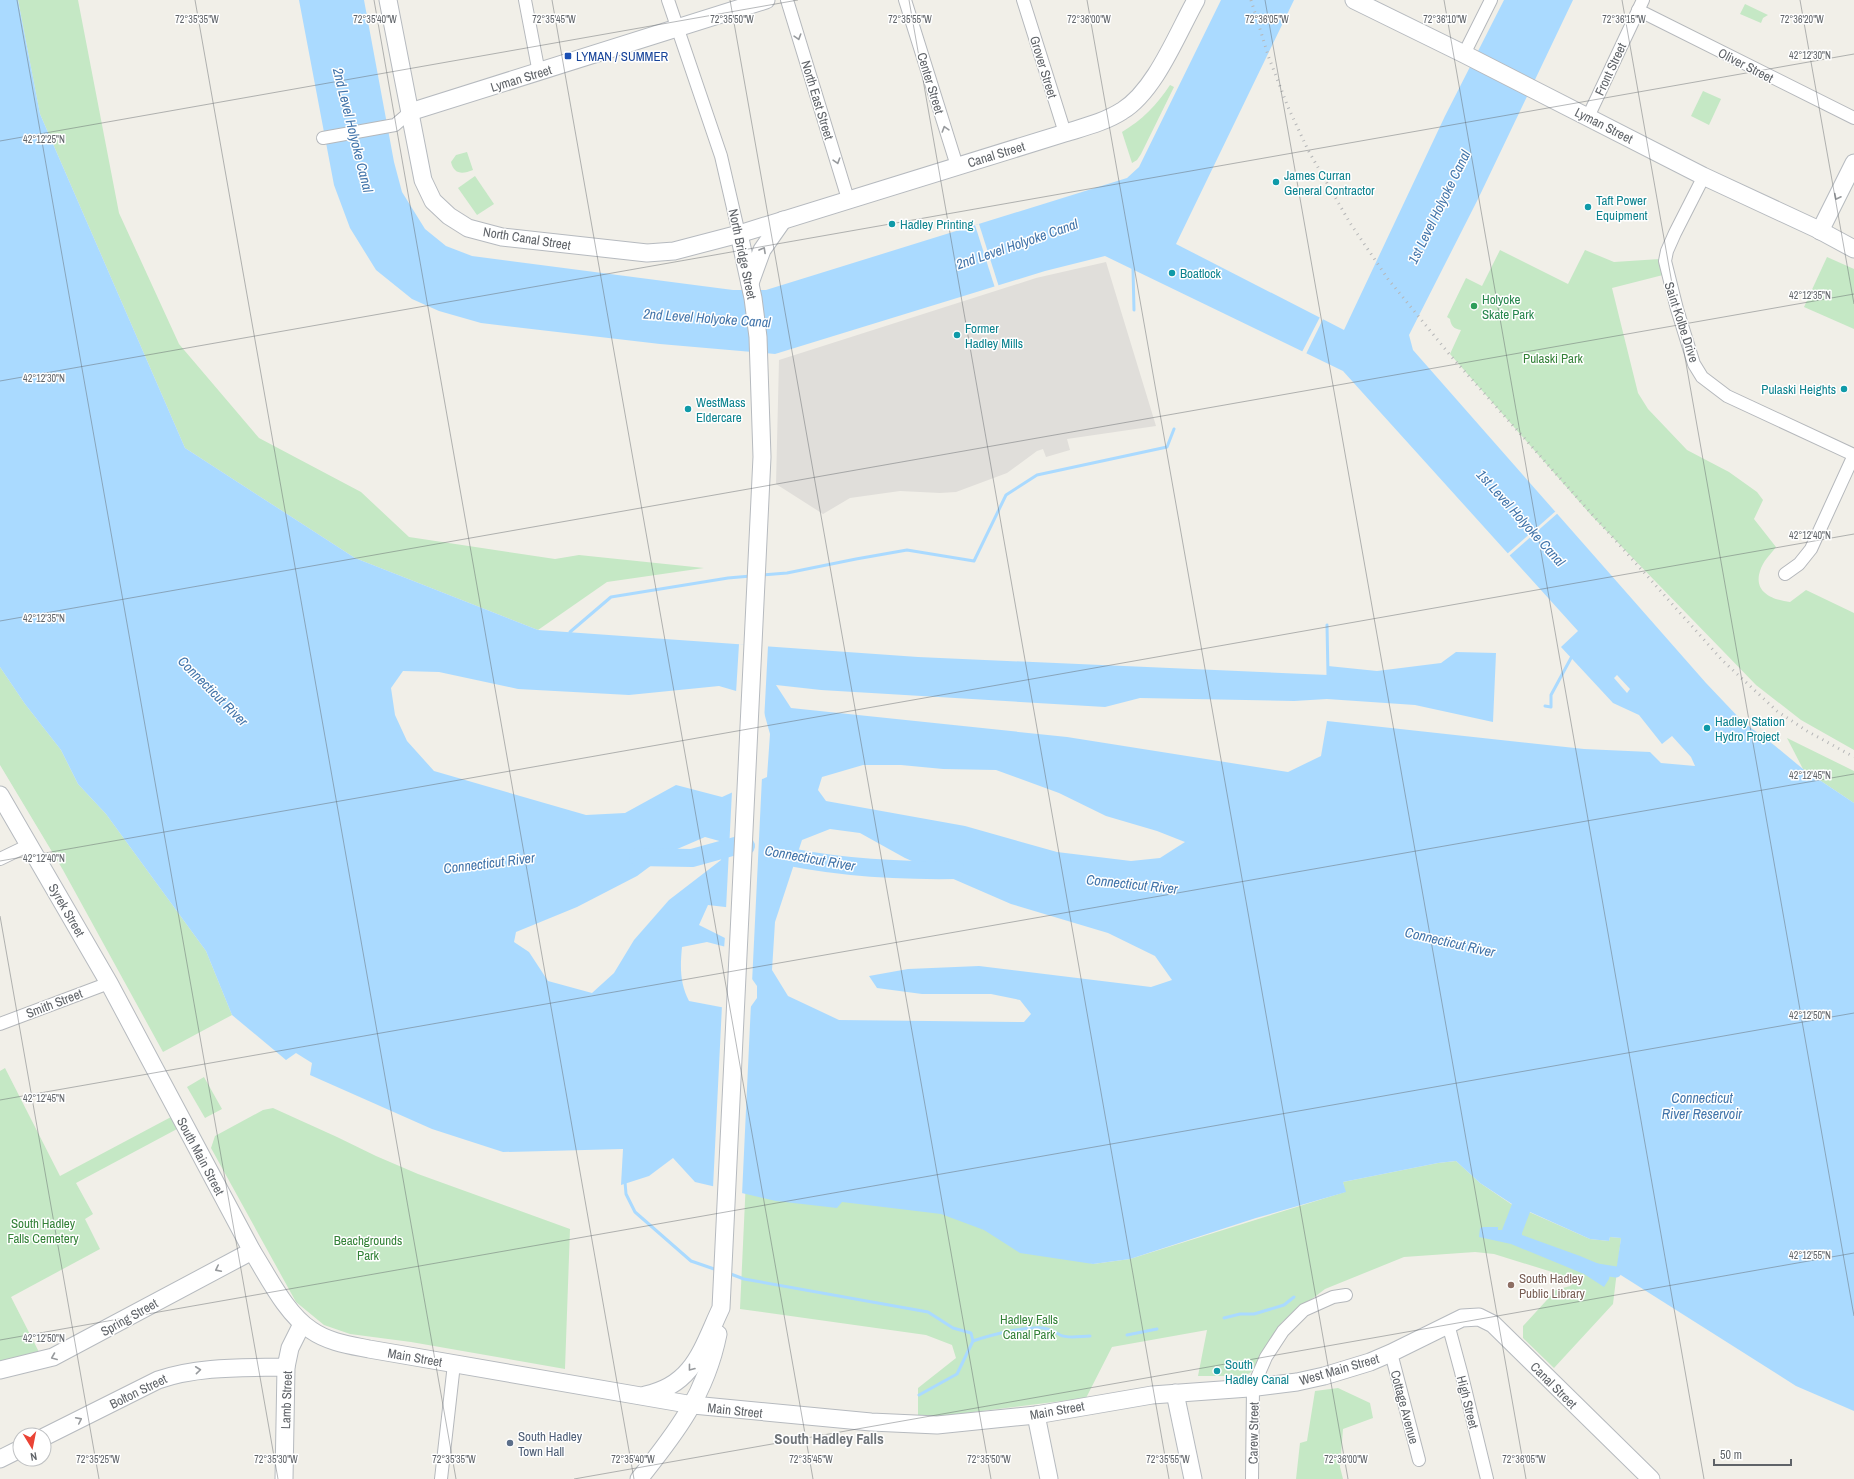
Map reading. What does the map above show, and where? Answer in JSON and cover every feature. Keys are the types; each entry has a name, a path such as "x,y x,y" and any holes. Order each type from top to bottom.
{"main road":[{"name":"North Canal Street","path":"388,0 423,180 433,201 450,216 468,228 502,236 647,253 674,251 739,234"},
{"name":"Lyman Street","path":"410,112 539,73 766,0"},
{"name":"Canal Street","path":"739,234 1065,133 1110,118 1122,112 1142,96 1152,82 1196,0"},
{"name":"Lyman Street","path":"1354,0 1704,176 1820,230 1854,249"},
{"path":"1820,230 1854,163"},
{"path":"750,283 762,250 783,220"},
{"name":"North Bridge Street","path":"721,1308 762,457 758,337 750,283 739,234"},
{"name":"Syrek Street","path":"0,796 109,983"},
{"name":"South Main Street","path":"109,983 252,1251 275,1288 302,1324"},
{"name":"Spring Street","path":"0,1370 53,1357 252,1251"},
{"path":"638,1396 665,1390 688,1373 702,1351 721,1308"},
{"path":"639,1479 671,1438 693,1405 706,1378 713,1354 721,1308"},
{"name":"Canal Street","path":"1448,1324 1462,1318 1472,1316 1482,1318 1493,1324 1651,1479"},
{"name":"Main Street","path":"302,1324 320,1336 342,1344 454,1364 693,1405 863,1422 921,1425 945,1424 1036,1414 1121,1399 1175,1393"},
{"name":"Lamb Street","path":"284,1479 286,1367 290,1348 302,1324"},
{"name":"West Main Street","path":"1175,1393 1281,1384 1324,1376 1370,1362 1448,1324"},
{"name":"Bolton Street","path":"52,1433 158,1380 170,1376 207,1369 286,1367"},
{"path":"1175,1393 1193,1479"},
{"path":"1036,1414 1049,1479"},
{"path":"0,1459 12,1453"}],"street":[{"path":"525,0 539,73"},
{"name":"North Bridge Street","path":"668,0 721,156 739,234"},
{"name":"North East Street","path":"787,0 848,199"},
{"name":"Center Street","path":"905,0 957,166"},
{"name":"Grover Street","path":"1023,0 1065,133"},
{"path":"1467,56 1491,0"},
{"name":"Front Street","path":"1588,117 1640,5"},
{"name":"Oliver Street","path":"1640,5 1854,118"},
{"name":"Lyman Street","path":"323,138 395,125 410,112"},
{"name":"Saint Kolbe Drive","path":"1704,176 1667,252 1665,261 1669,282 1694,364 1702,377 1727,396 1854,455"},
{"path":"1785,574 1799,564 1811,549 1854,455"},
{"path":"0,859 29,845"},
{"name":"Smith Street","path":"0,1024 109,983"},
{"path":"1253,1387 1274,1343 1293,1320 1304,1310 1318,1302 1333,1296 1346,1295"},
{"name":"High Street","path":"1448,1324 1487,1479"},
{"name":"Cottage Avenue","path":"1391,1353 1419,1460"},
{"path":"441,1479 454,1364"},
{"name":"Carew Street","path":"1252,1479 1253,1387"}],"shaded area":[{"path":"1106,262 1156,426 1067,439 1070,450 1046,457 1043,449 1037,451 1007,473 956,492 940,493 900,491 850,498 823,514 776,484 779,360 1036,278"}],"green space":[{"path":"18,0 78,0 119,213 179,344 259,438 361,492 409,537 555,559 579,555 704,568 607,582 538,630 355,558 185,448 40,114"},
{"path":"1745,4 1768,15 1763,18 1761,23 1740,14"},
{"path":"1170,85 1174,87 1141,154 1137,160 1132,163 1122,132 1149,112"},
{"path":"1703,91 1721,99 1709,125 1691,116"},
{"path":"467,152 473,170 462,173 454,169 451,162 456,155"},
{"path":"475,176 494,204 477,215 458,188"},
{"name":"Pulaski Park","path":"1500,250 1568,284 1585,250 1614,262 1660,259 1663,275 1612,288 1638,393 1648,409 1687,450 1729,472 1757,492 1763,500 1754,519 1776,547 1761,567 1759,585 1762,590 1772,597 1790,602 1806,590 1854,613 1854,750 1801,720 1756,685 1591,515 1450,354 1461,330 1453,327 1450,319 1447,317 1466,278 1482,286"},
{"path":"1827,257 1854,269 1854,329 1804,307"},
{"path":"0,667 25,704 61,750 78,784 106,814 206,951 232,1015 163,1052 63,870 0,765"},
{"path":"1787,738 1854,771 1854,803 1803,769"},
{"name":"South Hadley Falls Cemetery","path":"5,1068 60,1176 171,1117 177,1129 76,1183 93,1214 85,1219 100,1249 11,1297 42,1358 0,1364 0,1071"},
{"path":"204,1077 222,1109 205,1118 187,1087"},
{"name":"Beachgrounds Park","path":"273,1108 418,1174 570,1229 565,1369 411,1342 350,1334 324,1325 296,1302 211,1148 215,1136 263,1110"},
{"name":"Hadley Falls Canal Park","path":"747,1158 822,1165 1093,1264 1130,1259 1345,1192 1343,1182 1438,1163 1456,1161 1480,1183 1511,1204 1590,1239 1609,1241 1610,1237 1621,1238 1613,1304 1554,1368 1523,1338 1523,1326 1556,1290 1570,1286 1578,1280 1494,1254 1475,1252 1404,1257 1325,1289 1282,1322 1255,1368 1250,1373 1243,1376 1198,1376 1207,1330 1112,1347 1086,1398 918,1419 918,1388 956,1358 952,1345 926,1335 740,1309"},
{"path":"1338,1388 1370,1403 1373,1418 1343,1429 1340,1467 1343,1479 1296,1479 1300,1443 1307,1441 1315,1391"}],"water":[{"path":"0,0 18,0 40,114 185,448 355,558 538,630 918,657 1328,675 1328,666 1377,671 1441,663 1456,652 1496,653 1493,722 1415,705 1327,699 1294,701 1140,698 1105,707 821,690 776,685 791,708 1067,737 1288,772 1321,756 1327,721 1584,749 1650,752 1661,763 1695,766 1691,757 1672,736 1662,744 1639,715 1613,703 1561,647 1578,631 1343,371 1105,256 1045,271 775,354 660,344 481,323 439,311 412,299 376,270 350,228 334,185 299,0 364,0 394,162 402,192 425,229 446,246 472,256 733,290 766,290 1127,178 1139,167 1221,0 1294,0 1176,244 1344,330 1445,116 1504,0 1573,0 1478,199 1409,335 1413,350 1706,683 1743,722 1803,769 1854,803 1854,1411 1796,1386 1616,1272 1621,1238 1610,1237 1609,1241 1590,1239 1530,1212 1522,1233 1522,1235 1611,1269 1609,1279 1604,1287 1584,1274 1511,1244 1479,1237 1480,1228 1483,1227 1498,1227 1498,1230 1502,1230 1512,1204 1480,1183 1456,1161 1438,1163 1343,1182 1346,1192 1256,1218 1130,1259 1093,1264 1020,1253 984,1230 941,1214 842,1202 837,1208 776,1201 695,1182 673,1158 649,1176 621,1185 623,1149 503,1152 432,1129 310,1075 312,1063 296,1053 286,1060 232,1015 206,951 106,814 78,784 61,750 25,704 0,667","holes":["403,671 439,672 518,689 629,695 719,686 760,698 770,734 767,777 722,797 676,785 625,813 586,815 434,771 407,741 395,715 391,688","1617,675 1630,689 1627,693 1614,678","863,765 901,765 943,769 996,770 1059,793 1106,816 1157,831 1185,842 1160,858 1131,861 1057,852 965,826 826,801 818,790 822,777","830,829 860,833 905,858 1011,904 1108,933 1155,956 1172,980 1151,987 979,966 908,969 869,976 877,988 922,994 991,994 1020,1000 1031,1014 1024,1022 839,1020 788,996 772,970 775,922 802,840","705,837 723,842 721,860 669,900 634,940 614,973 592,993 548,981 529,952 514,942 516,932 577,907 637,876 668,853","708,905 751,910 750,935 727,939 699,925","707,942 730,948 757,986 757,998 747,1012 689,1001 682,982 682,947"]}],"pier":[{"path":"979,224 999,287 995,288 975,225"},
{"path":"1320,317 1323,319 1306,354 1302,352"},
{"path":"1557,510 1559,512 1509,556 1507,554"},
{"path":"739,644 768,646 764,722 758,700 736,693"},
{"path":"762,777 752,983 728,950 724,949 725,936 748,934 749,912 726,909 732,791"},
{"path":"751,1003 742,1195 713,1188 722,1005 746,1010"}],"waterway":[{"path":"1133,269 1134,310"},
{"path":"761,575 787,573 907,550 974,561 1006,495 1037,475 1167,447 1174,429"},
{"path":"570,632 611,597 728,578 751,576"},
{"path":"1327,625 1328,675"},
{"path":"1545,706 1551,707 1551,695 1571,658"},
{"name":"Connecticut River","path":"638,857 692,858 739,845 746,846"},
{"name":"Connecticut River","path":"771,853 840,865 909,870 956,870"},
{"path":"625,1182 626,1194 635,1212 691,1261 717,1270"},
{"name":"South Hadley Canal","path":"1597,1269 1616,1272"},
{"path":"728,1273 744,1279 928,1312 953,1328 971,1333 973,1341 957,1374 919,1395"},
{"path":"1224,1318 1240,1314 1254,1314 1284,1305 1294,1297"},
{"path":"973,1341 1027,1328 1048,1329 1067,1337 1090,1336"},
{"path":"1127,1335 1157,1329"}],"railway":[{"path":"1251,0 1269,58 1288,107 1308,150 1350,223 1388,279 1450,355 1723,661 1777,711 1807,731 1854,757"}],"place":[{"name":"LYMAN / SUMMER","path":"568,56"},
{"name":"James Curran General Contractor","path":"1276,182"},
{"name":"Taft Power Equipment","path":"1588,207"},
{"name":"Hadley Printing","path":"892,224"},
{"name":"Boatlock","path":"1172,273"},
{"name":"Holyoke Skate Park","path":"1474,306"},
{"name":"Former Hadley Mills","path":"957,335"},
{"name":"Pulaski Heights","path":"1844,389"},
{"name":"WestMass Eldercare","path":"688,409"},
{"name":"Hadley Station Hydro Project","path":"1707,728"},
{"name":"South Hadley Public Library","path":"1511,1285"},
{"name":"South Hadley Canal","path":"1217,1371"},
{"name":"South Hadley Town Hall","path":"510,1443"}],"district":[{"name":"South Hadley Falls","path":"829,1439"}],"water label":[{"name":"2nd Level Holyoke Canal","path":"353,130"},
{"name":"1st Level Holyoke Canal","path":"1439,207"},
{"name":"2nd Level Holyoke Canal","path":"1017,244"},
{"name":"2nd Level Holyoke Canal","path":"707,318"},
{"name":"1st Level Holyoke Canal","path":"1521,518"},
{"name":"Connecticut River Reservoir","path":"1702,1106"}]}
